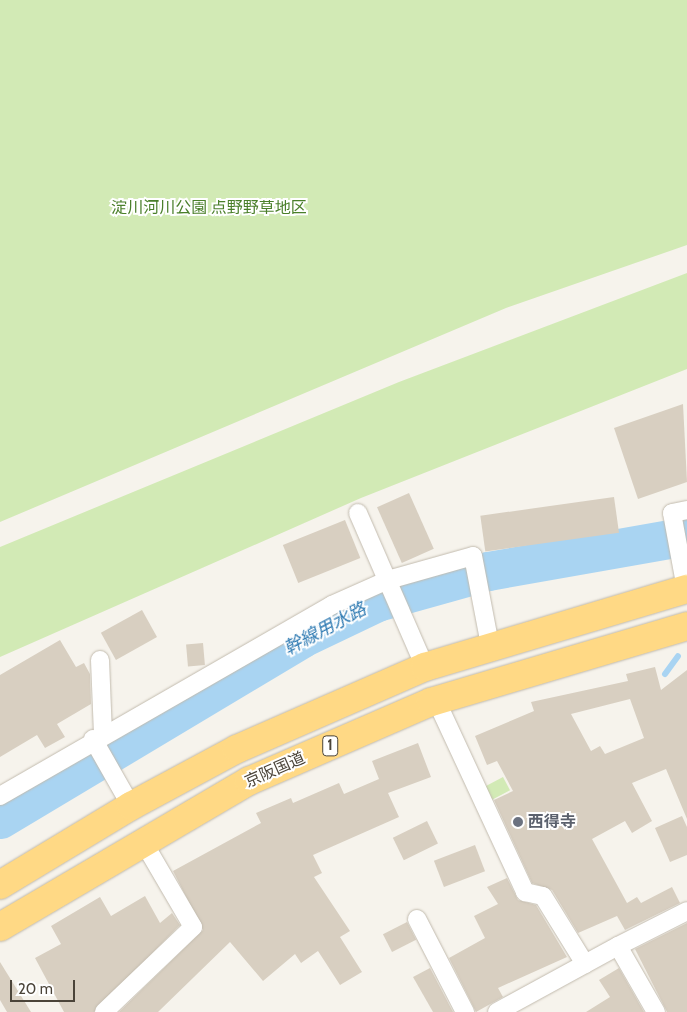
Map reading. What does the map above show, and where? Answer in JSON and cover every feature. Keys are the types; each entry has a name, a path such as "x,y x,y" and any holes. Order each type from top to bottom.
{"highway":[{"name":"1","path":"0,885 131,806 237,749 425,667 490,645 687,589"},
{"name":"京阪国道","path":"0,927 249,781 436,700 687,626"}],"street":[{"path":"358,512 425,667"},
{"path":"680,515 681,560 687,589"},
{"path":"0,796 98,737 332,604 388,580 473,556 490,645"},
{"path":"100,660 98,737 131,806"},
{"path":"436,700 525,892 543,896 585,964"},
{"path":"104,1012 194,927 144,843"},
{"path":"497,1012 687,911"},
{"path":"417,919 465,1012"},
{"path":"618,946 656,1012"}],"green space":[{"name":"淀川河川公園 点野野草地区","path":"0,0 687,0 687,245 506,308 0,522"},
{"path":"687,273 687,369 361,498 0,657 0,547 399,382"},
{"path":"503,777 510,790 490,801 483,788"}],"building":[{"path":"683,404 687,482 638,499 614,428"},
{"path":"409,493 434,549 402,563 377,507"},
{"path":"614,497 619,533 485,551 480,516"},
{"path":"345,520 360,558 298,583 283,545"},
{"path":"142,610 157,637 116,660 101,633"},
{"path":"60,640 76,667 84,663 90,674 91,704 57,724 65,737 45,748 37,735 0,757 0,675"},
{"path":"203,643 205,665 188,666 186,644"},
{"path":"655,667 661,690 687,670 687,819 666,769 632,783 652,821 632,833 625,821 592,839 627,903 637,897 641,903 672,887 680,903 625,930 617,916 578,933 552,890 532,883 494,800 513,791 497,761 487,765 475,736 534,711 531,702 628,681 626,674","holes":["630,699 644,738 605,754 600,746 591,751 571,714"]},
{"path":"418,743 431,777 388,793 399,817 313,855 322,873 314,877 350,931 340,937 362,972 340,985 318,951 301,963 295,954 263,981 230,942 158,1012 119,1012 203,930 173,871 261,823 256,813 291,798 293,803 339,783 344,794 379,779 372,761"},
{"path":"682,816 687,827 687,855 670,862 655,828"},
{"path":"427,821 438,843 404,860 393,838"},
{"path":"475,845 485,871 444,887 434,861"},
{"path":"507,878 518,900 536,905 567,957 498,988 503,997 476,1012 449,958 485,938 474,916 498,904 487,887"},
{"path":"145,896 160,923 172,913 180,925 94,1012 64,1012 35,958 61,944 51,926 100,897 111,916"},
{"path":"407,922 416,940 392,952 383,934"},
{"path":"687,923 687,1012 667,1012 635,949"},
{"path":"0,962 31,1012 7,1012 0,1000"},
{"path":"430,968 453,1012 433,1012 413,977"},
{"path":"619,968 644,1012 586,1012 610,997 599,980"}],"waterway":[{"name":"幹線用水路","path":"0,819 302,638 377,602 488,571 687,536"},
{"path":"665,674 678,656"}],"place":[{"name":"西得寺","path":"518,822"}]}
